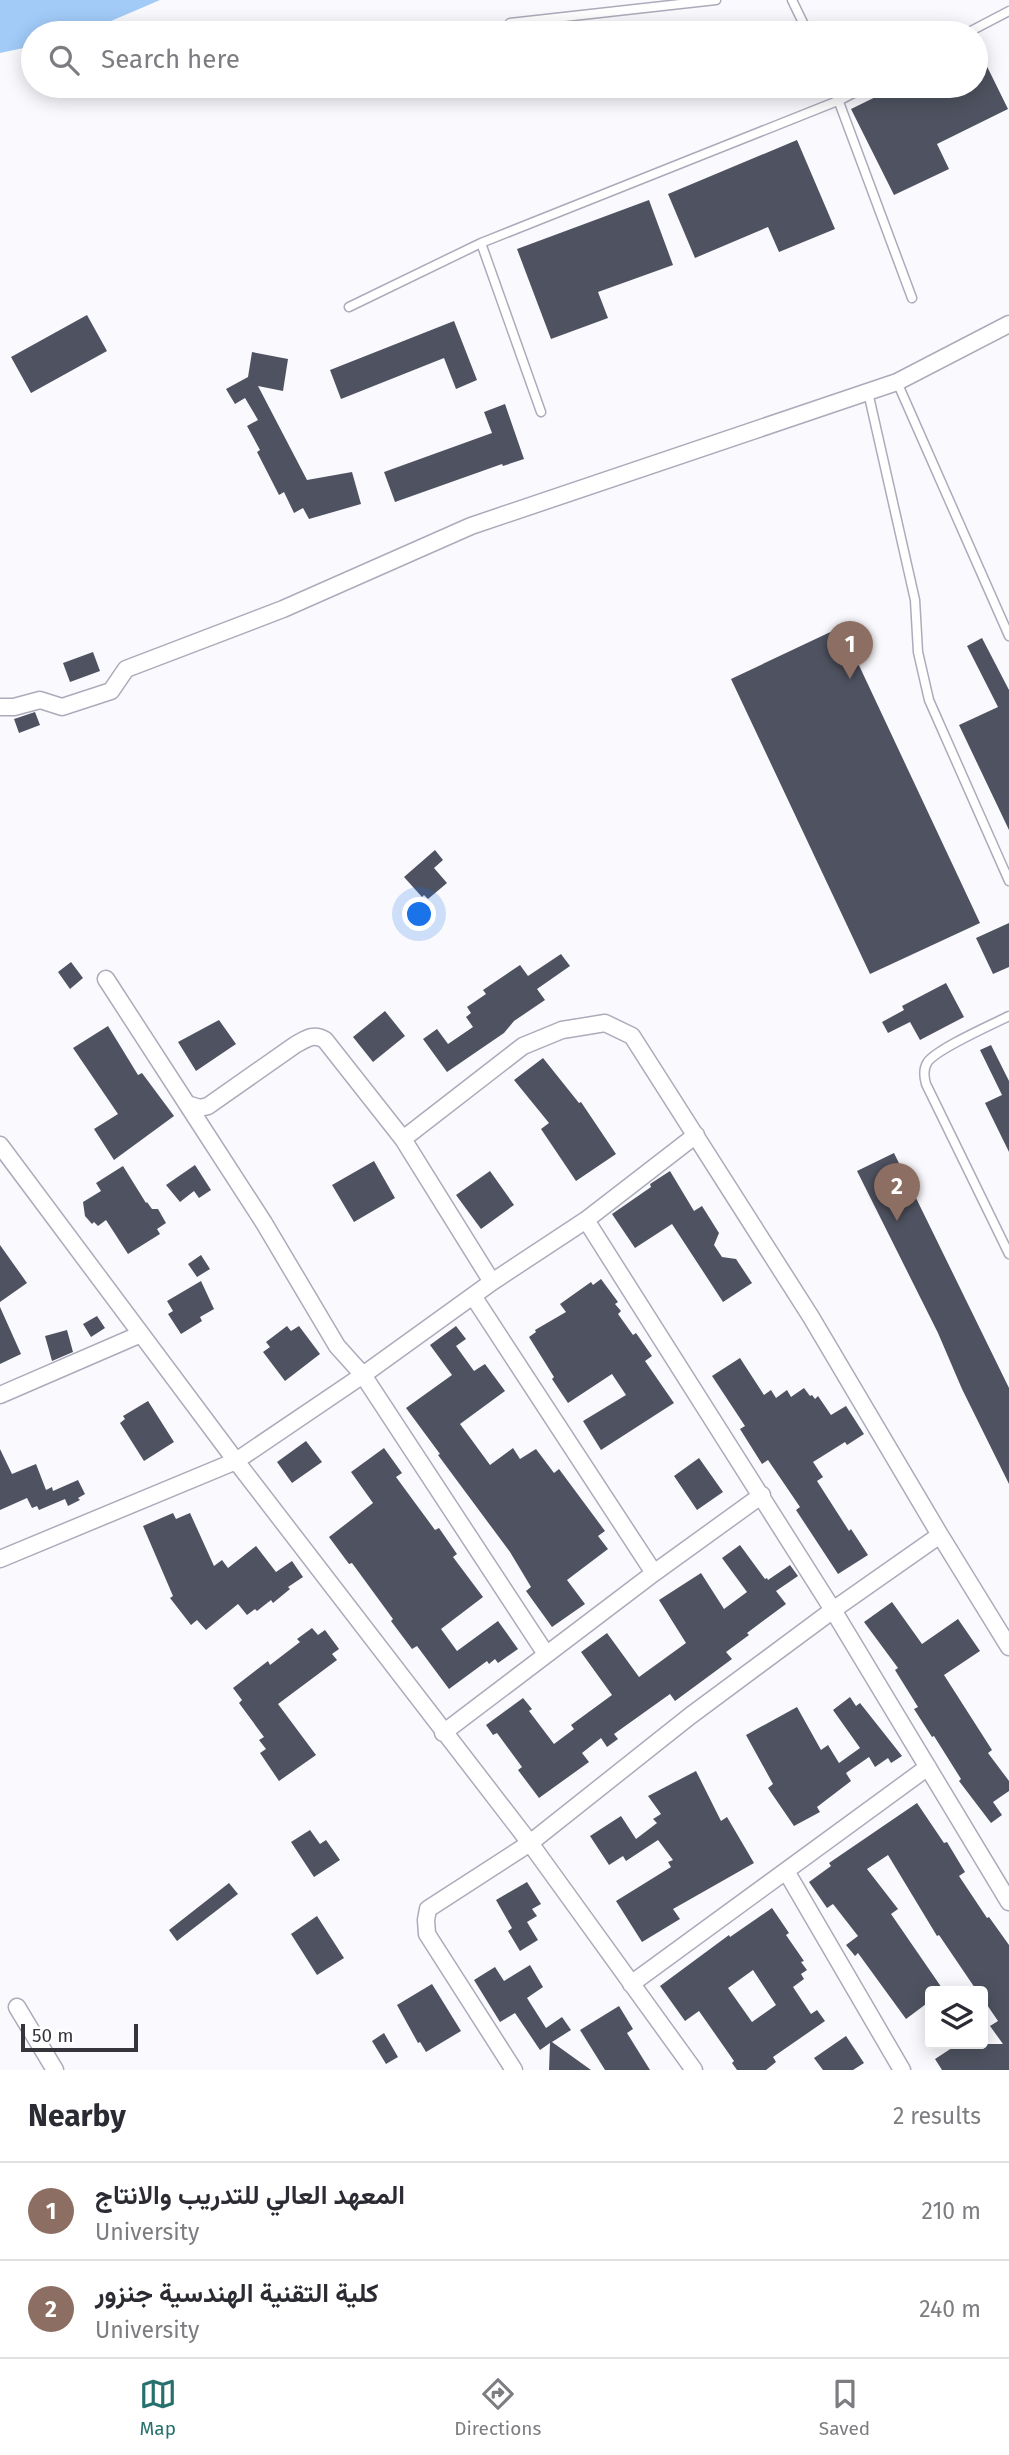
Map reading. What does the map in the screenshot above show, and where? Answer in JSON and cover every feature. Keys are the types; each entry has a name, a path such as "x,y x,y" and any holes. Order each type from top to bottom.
{"street":[{"path":"0,707 14,707 40,700 62,707 111,691 126,669 283,609 471,526 897,382 1009,324"},
{"path":"106,979 264,1223 337,1346 363,1375 546,1654"},
{"path":"403,1139 523,1046 562,1030 605,1023 632,1036 811,1317 1009,1647"},
{"path":"187,1104 200,1108 208,1106 295,1045 317,1035 325,1040 403,1139 492,1282"},
{"path":"0,1559 236,1461 363,1375 492,1282 586,1220 696,1135"},
{"path":"0,1145 236,1461 530,1843 694,2070"},
{"path":"586,1220 833,1610 1009,1902"},
{"path":"473,1296 654,1573"},
{"path":"0,1395 141,1334"},
{"path":"443,1733 654,1573 762,1496"},
{"path":"514,2070 427,1934 428,1909 530,1843 690,1716 940,1535"},
{"path":"631,1984 928,1767"},
{"path":"786,1871 902,2070"},
{"path":"17,2007 55,2070"}],"lane":[{"path":"528,21 716,0"},
{"path":"792,0 802,21"},
{"path":"988,22 1009,11"},
{"path":"349,307 481,243 844,98"},
{"path":"840,100 912,298"},
{"path":"481,243 541,412"},
{"path":"897,382 1009,636"},
{"path":"868,392 915,600 918,652 929,700 1009,881"},
{"path":"1008,1019 936,1054 926,1064 924,1077 1009,1254"}],"water":[{"path":"0,0 160,0 111,21 21,21 21,49 0,53"}],"building":[{"path":"988,68 1008,109 937,144 949,169 894,195 851,109 873,98 988,98"},
{"path":"797,140 835,229 779,252 768,227 695,258 668,194"},
{"path":"649,200 673,265 598,292 608,318 551,339 517,249"},
{"path":"87,315 107,351 31,393 11,357"},
{"path":"454,321 477,380 456,389 444,358 341,399 330,370"},
{"path":"252,352 288,359 283,391 258,386 307,480 352,472 361,504 309,519 303,508 294,513 284,492 279,495 247,426 258,420 245,398 235,404 226,389 248,377"},
{"path":"505,404 524,459 503,466 502,464 395,502 384,472 492,433 484,412"},
{"path":"841,627 980,923 870,974 731,679"},
{"path":"982,638 1009,690 1009,830 959,725 998,707 967,646"},
{"path":"93,652 100,671 70,682 63,663"},
{"path":"35,712 40,725 19,733 14,719"},
{"path":"435,850 443,860 434,868 447,883 428,899 424,895 422,897 404,877"},
{"path":"1009,923 1009,967 993,974 976,938"},
{"path":"561,954 570,966 537,989 545,1000 514,1021 504,1033 447,1072 423,1039 437,1029 448,1044 473,1027 466,1017 471,1013 467,1007 486,994 483,990 520,965 528,976"},
{"path":"71,962 83,978 70,989 58,972"},
{"path":"946,983 964,1017 920,1040 910,1022 888,1033 882,1022 904,1010 902,1006"},
{"path":"385,1011 405,1036 373,1062 353,1037"},
{"path":"219,1020 236,1044 196,1071 178,1042"},
{"path":"108,1026 138,1075 142,1073 174,1116 114,1160 94,1129 118,1114 73,1048"},
{"path":"991,1045 1009,1081 1009,1152 985,1103 1002,1095 980,1050"},
{"path":"543,1058 579,1103 581,1102 616,1154 576,1181 541,1129 549,1123 514,1080"},
{"path":"894,1153 1009,1388 1009,1484 857,1171"},
{"path":"374,1161 395,1198 354,1222 332,1185"},
{"path":"195,1165 211,1190 199,1198 194,1191 180,1202 166,1185"},
{"path":"123,1166 146,1203 152,1209 158,1209 166,1223 157,1229 160,1234 128,1254 106,1220 98,1226 85,1216 83,1202 101,1191 96,1183"},
{"path":"490,1171 514,1205 481,1229 456,1195"},
{"path":"670,1171 694,1211 702,1206 719,1233 714,1245 722,1257 736,1259 752,1283 723,1302 672,1224 635,1248 612,1214"},
{"path":"0,1245 27,1283 0,1302"},
{"path":"201,1255 210,1269 197,1277 188,1264"},
{"path":"601,1279 618,1302 615,1304 621,1311 618,1314 652,1356 645,1361 674,1403 601,1450 583,1421 626,1395 612,1374 568,1403 529,1337 535,1330 566,1312 560,1304 591,1282 593,1285"},
{"path":"201,1281 214,1309 200,1317 202,1321 181,1334 168,1314 173,1311 167,1301"},
{"path":"0,1307 21,1354 0,1364"},
{"path":"97,1316 105,1328 91,1337 83,1324"},
{"path":"287,1326 291,1331 299,1326 320,1354 285,1381 263,1352 270,1347 266,1342"},
{"path":"456,1326 466,1339 456,1346 474,1371 485,1364 505,1391 460,1424 490,1465 513,1448 520,1459 536,1449 554,1473 559,1469 605,1531 598,1536 608,1549 567,1580 585,1604 552,1627 526,1591 531,1587 510,1552 406,1408 452,1375 430,1345"},
{"path":"67,1330 73,1352 52,1361 45,1336"},
{"path":"740,1358 764,1395 771,1390 776,1398 787,1390 791,1397 804,1388 815,1399 818,1396 831,1415 846,1406 864,1434 847,1445 845,1442 813,1462 823,1477 817,1481 868,1555 838,1574 796,1510 800,1507 768,1460 762,1464 740,1429 745,1426 712,1376"},
{"path":"148,1401 174,1442 144,1461 120,1423 125,1419 123,1416"},
{"path":"306,1441 322,1462 292,1483 277,1462"},
{"path":"384,1448 402,1473 396,1477 435,1530 439,1528 457,1554 453,1557 483,1597 441,1629 457,1651 498,1621 518,1649 498,1663 495,1659 489,1664 487,1661 449,1689 417,1646 412,1649 352,1563 349,1564 329,1537 373,1503 351,1472"},
{"path":"0,1449 12,1474 36,1464 46,1490 52,1487 53,1491 78,1480 85,1494 68,1506 65,1499 39,1510 37,1506 32,1508 27,1498 0,1510"},
{"path":"699,1458 723,1492 697,1510 674,1476"},
{"path":"173,1513 176,1519 190,1513 214,1566 222,1560 228,1568 256,1546 276,1572 292,1561 303,1577 288,1587 290,1589 273,1603 271,1600 257,1611 255,1609 247,1615 238,1604 206,1630 197,1620 191,1625 170,1598 173,1596 143,1526"},
{"path":"740,1545 765,1579 768,1580 790,1565 798,1576 776,1591 786,1604 726,1652 732,1659 675,1701 670,1694 614,1734 618,1739 607,1747 601,1738 582,1753 589,1762 539,1798 518,1770 522,1767 497,1733 493,1735 486,1725 523,1698 532,1709 529,1711 554,1744 574,1729 571,1725 612,1695 581,1652 607,1633 639,1677 686,1643 659,1600 701,1573 724,1609 747,1592 722,1558"},
{"path":"892,1602 922,1644 958,1619 980,1651 944,1675 992,1750 988,1753 1009,1781 1009,1791 993,1802 1002,1815 991,1823 959,1781 961,1779 914,1709 918,1707 895,1670 898,1668 864,1622"},
{"path":"312,1628 318,1635 325,1630 339,1649 332,1654 337,1660 278,1704 316,1755 279,1781 260,1753 266,1749 259,1740 264,1737 239,1703 242,1700 233,1688 268,1661 270,1665 300,1642 297,1639"},
{"path":"850,1697 856,1706 860,1703 902,1756 891,1763 888,1758 875,1767 869,1757 846,1773 851,1781 817,1807 820,1812 794,1826 768,1788 773,1784 746,1735 797,1707 821,1750 828,1745 839,1763 860,1748 833,1710"},
{"path":"696,1771 721,1821 727,1817 754,1863 673,1909 680,1919 642,1942 616,1901 671,1867 668,1862 673,1860 658,1840 626,1861 623,1856 609,1865 590,1836 621,1816 636,1839 657,1823 653,1819 661,1814 648,1796"},
{"path":"917,1803 944,1843 947,1842 965,1872 959,1876 1009,1945 1009,2070 942,2070 935,2059 950,2049 988,2049 988,2044 1003,2044 990,2026 998,2021 988,2006 988,1986 974,1986 939,1935 937,1936 888,1855 867,1869 898,1909 891,1914 941,1986 925,1986 925,2005 906,2019 858,1953 855,1956 846,1945 858,1936 833,1904 827,1908 809,1882 831,1866 829,1863"},
{"path":"310,1830 320,1844 326,1840 340,1860 314,1877 291,1842"},
{"path":"527,1882 541,1904 532,1909 537,1916 527,1922 538,1940 520,1951 508,1931 512,1928 496,1900"},
{"path":"229,1883 238,1894 177,1941 169,1930"},
{"path":"772,1908 789,1933 786,1935 807,1970 801,1974 804,1979 793,1987 811,2014 817,2010 825,2021 773,2057 776,2062 766,2070 737,2070 732,2063 734,2061 699,2011 685,2021 660,1986 729,1935 730,1937","holes":["753,1970 776,2005 752,2022 728,1988"]},
{"path":"317,1916 344,1958 317,1975 291,1934"},
{"path":"530,1965 543,1987 527,1998 546,2028 562,2017 571,2030 552,2042 591,2070 549,2070 550,2043 540,2050 515,2013 500,2022 474,1980 495,1967 504,1981"},
{"path":"432,1984 461,2031 426,2052 397,2005"},
{"path":"619,2006 633,2029 627,2033 650,2070 605,2070 580,2030"},
{"path":"384,2033 398,2057 386,2064 372,2041"},
{"path":"846,2036 864,2063 853,2070 823,2070 814,2058"}],"place":[{"name":"المعهد العالي للتدريب والانتاج","path":"850,679"},
{"name":"كلية التقنية الهندسية جنزور","path":"897,1221"}]}
